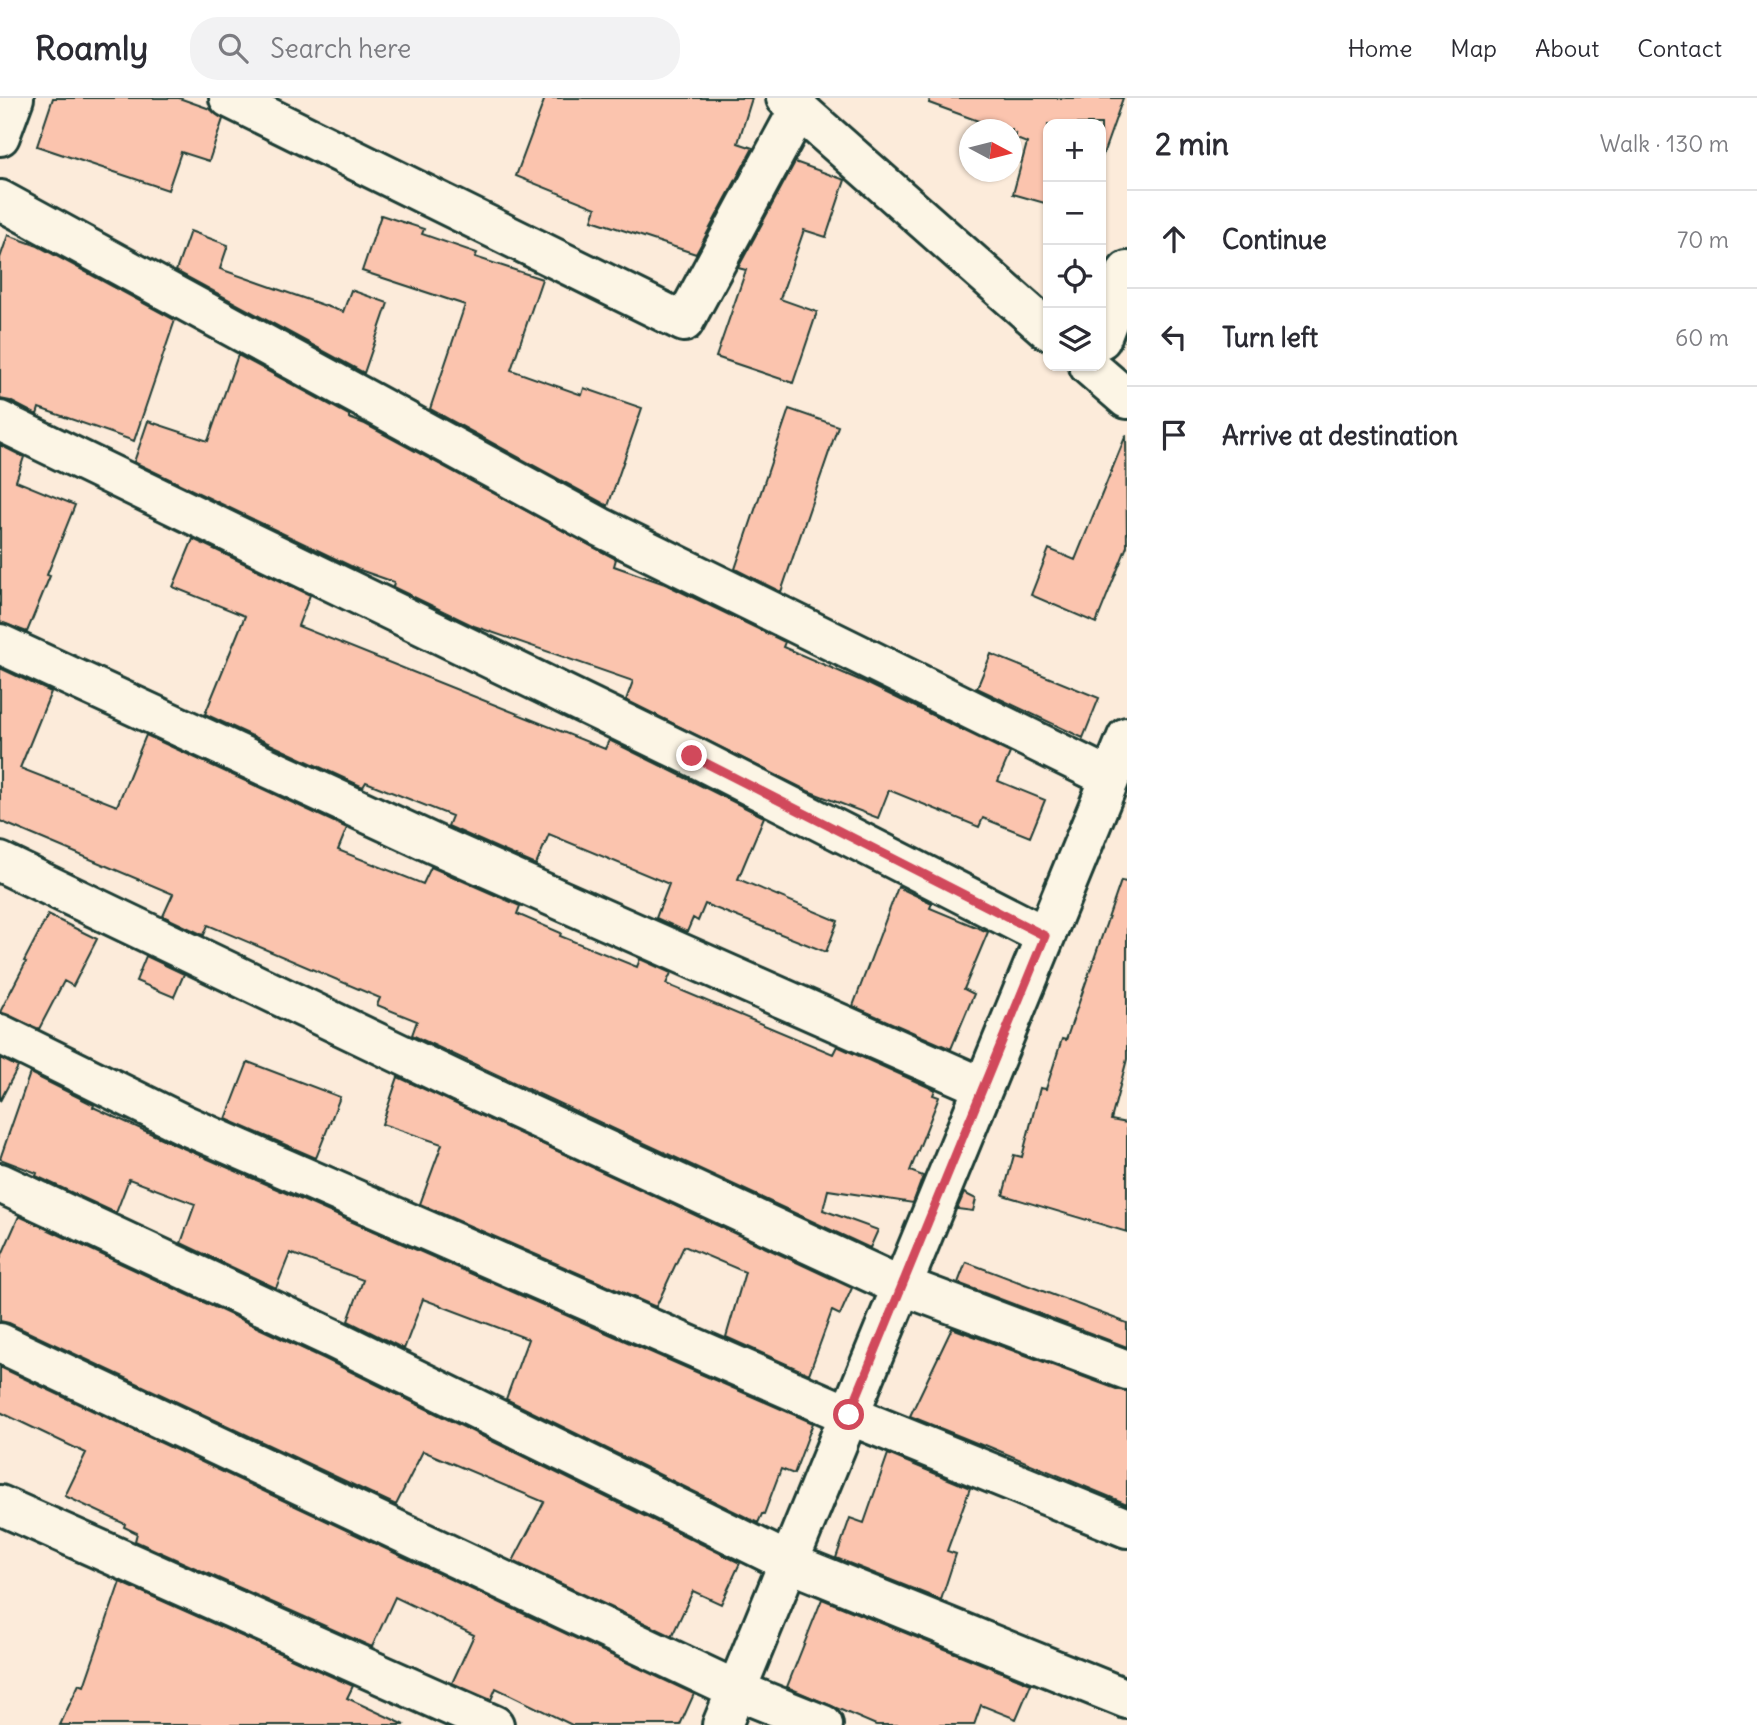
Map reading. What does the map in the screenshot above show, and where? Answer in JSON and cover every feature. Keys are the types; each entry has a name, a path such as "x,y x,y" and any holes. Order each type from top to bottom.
{"street":[{"path":"0,136 14,98"},
{"path":"229,98 684,322 792,104 1043,326"},
{"path":"0,200 600,527 1110,778"},
{"path":"1106,326 1127,271"},
{"path":"1096,371 1127,399"},
{"path":"0,421 692,756 1045,936"},
{"path":"0,645 434,844 983,1087"},
{"path":"722,1725 1127,737"},
{"path":"0,862 459,1082 885,1279 1127,1370"},
{"path":"0,1034 185,1125 849,1415 1127,1528"},
{"path":"0,1183 344,1344 789,1563 1127,1699"},
{"path":"0,1343 736,1690 822,1725"},
{"path":"0,1505 494,1725"}],"building":[{"path":"53,98 179,98 210,109 223,119 209,161 181,152 168,190 37,146"},
{"path":"545,98 752,98 738,143 753,148 696,254 592,220 596,208 516,176"},
{"path":"930,98 1123,98 1106,146 1106,119 1043,119 1043,203 1013,194 1016,182 1022,182 1022,161 1027,143 1022,141 1022,119 973,119 929,103"},
{"path":"795,162 845,180 826,237 804,230 780,299 817,312 793,383 716,357 746,270 738,268"},
{"path":"381,215 424,229 422,234 477,253 475,257 542,279 511,370 582,395 584,388 642,408 608,506 430,409 465,305 362,271"},
{"path":"190,231 228,245 220,269 343,312 351,290 388,303 364,373 176,271"},
{"path":"8,235 38,246 175,320 134,441 39,408 37,415 10,401 0,399 0,258"},
{"path":"238,355 349,415 349,418 365,424 616,559 614,566 665,584 785,642 783,647 864,682 1010,753 998,781 1045,800 1030,837 983,818 979,827 889,790 878,818 808,791 626,700 633,681 474,626 393,587 394,582 357,569 134,462 148,421 208,441"},
{"path":"789,409 838,426 781,592 735,569"},
{"path":"1126,435 1127,546 1096,623 1031,595 1049,549 1075,560"},
{"path":"0,445 24,457 16,481 75,505 27,632 0,622"},
{"path":"193,539 310,595 298,626 605,749 609,740 764,817 738,879 838,921 826,952 705,904 698,921 693,918 687,932 656,918 669,884 549,834 536,865 448,826 452,816 366,782 363,787 205,714 245,616 173,587"},
{"path":"991,654 1099,698 1083,738 977,688"},
{"path":"0,668 51,692 20,768 117,806 146,735 347,828 338,850 423,884 431,867 520,906 517,914 561,933 560,936 637,967 640,959 671,973 666,984 833,1054 837,1046 935,1090 933,1095 939,1097 910,1171 923,1176 913,1203 828,1190 823,1210 878,1230 870,1248 412,1035 417,1021 377,1005 380,998 208,925 204,935 163,916 173,894 0,821"},
{"path":"1121,881 1127,882 1127,1059 1111,1120 1127,1123 1127,1232 1003,1195 1014,1155 1022,1157 1040,1088 1046,1089 1062,1039 1066,1040"},
{"path":"898,887 932,903 930,908 988,932 964,989 974,994 951,1049 853,1006"},
{"path":"48,915 97,939 73,986 64,981 39,1029 0,1012"},
{"path":"146,956 184,974 174,997 136,981"},
{"path":"0,1058 18,1067 0,1101"},
{"path":"248,1062 340,1097 316,1158 226,1119"},
{"path":"30,1073 94,1105 93,1107 176,1145 813,1423 794,1474 781,1469 758,1523 506,1399 528,1339 423,1299 404,1349 348,1321 363,1280 290,1253 276,1288 181,1243 195,1204 129,1179 116,1213 36,1176 37,1173 0,1159"},
{"path":"398,1077 852,1288 840,1315 832,1311 809,1374 726,1337 745,1272 684,1246 656,1307 420,1204 442,1144 382,1124"},
{"path":"964,1193 976,1199 973,1211 957,1209"},
{"path":"19,1216 323,1358 740,1563 721,1604 693,1591 672,1636 513,1561 544,1502 423,1451 396,1505 0,1321 0,1259"},
{"path":"966,1262 1127,1323 1127,1347 958,1283"},
{"path":"952,1328 1127,1391 1127,1504 910,1416"},
{"path":"0,1367 694,1694 680,1725 572,1725 496,1688 491,1700 452,1683 474,1635 395,1597 372,1647 135,1541 137,1533 124,1527 125,1524 65,1496 86,1453 0,1412"},
{"path":"888,1454 970,1488 947,1551 956,1554 941,1600 836,1558 850,1518 864,1523"},
{"path":"120,1582 353,1686 347,1698 405,1725 60,1725 79,1684 84,1686"},
{"path":"822,1599 1031,1684 1016,1719 981,1705 974,1725 876,1725 787,1687"}],"route":[{"path":"692,756 1045,936 849,1415"}]}
